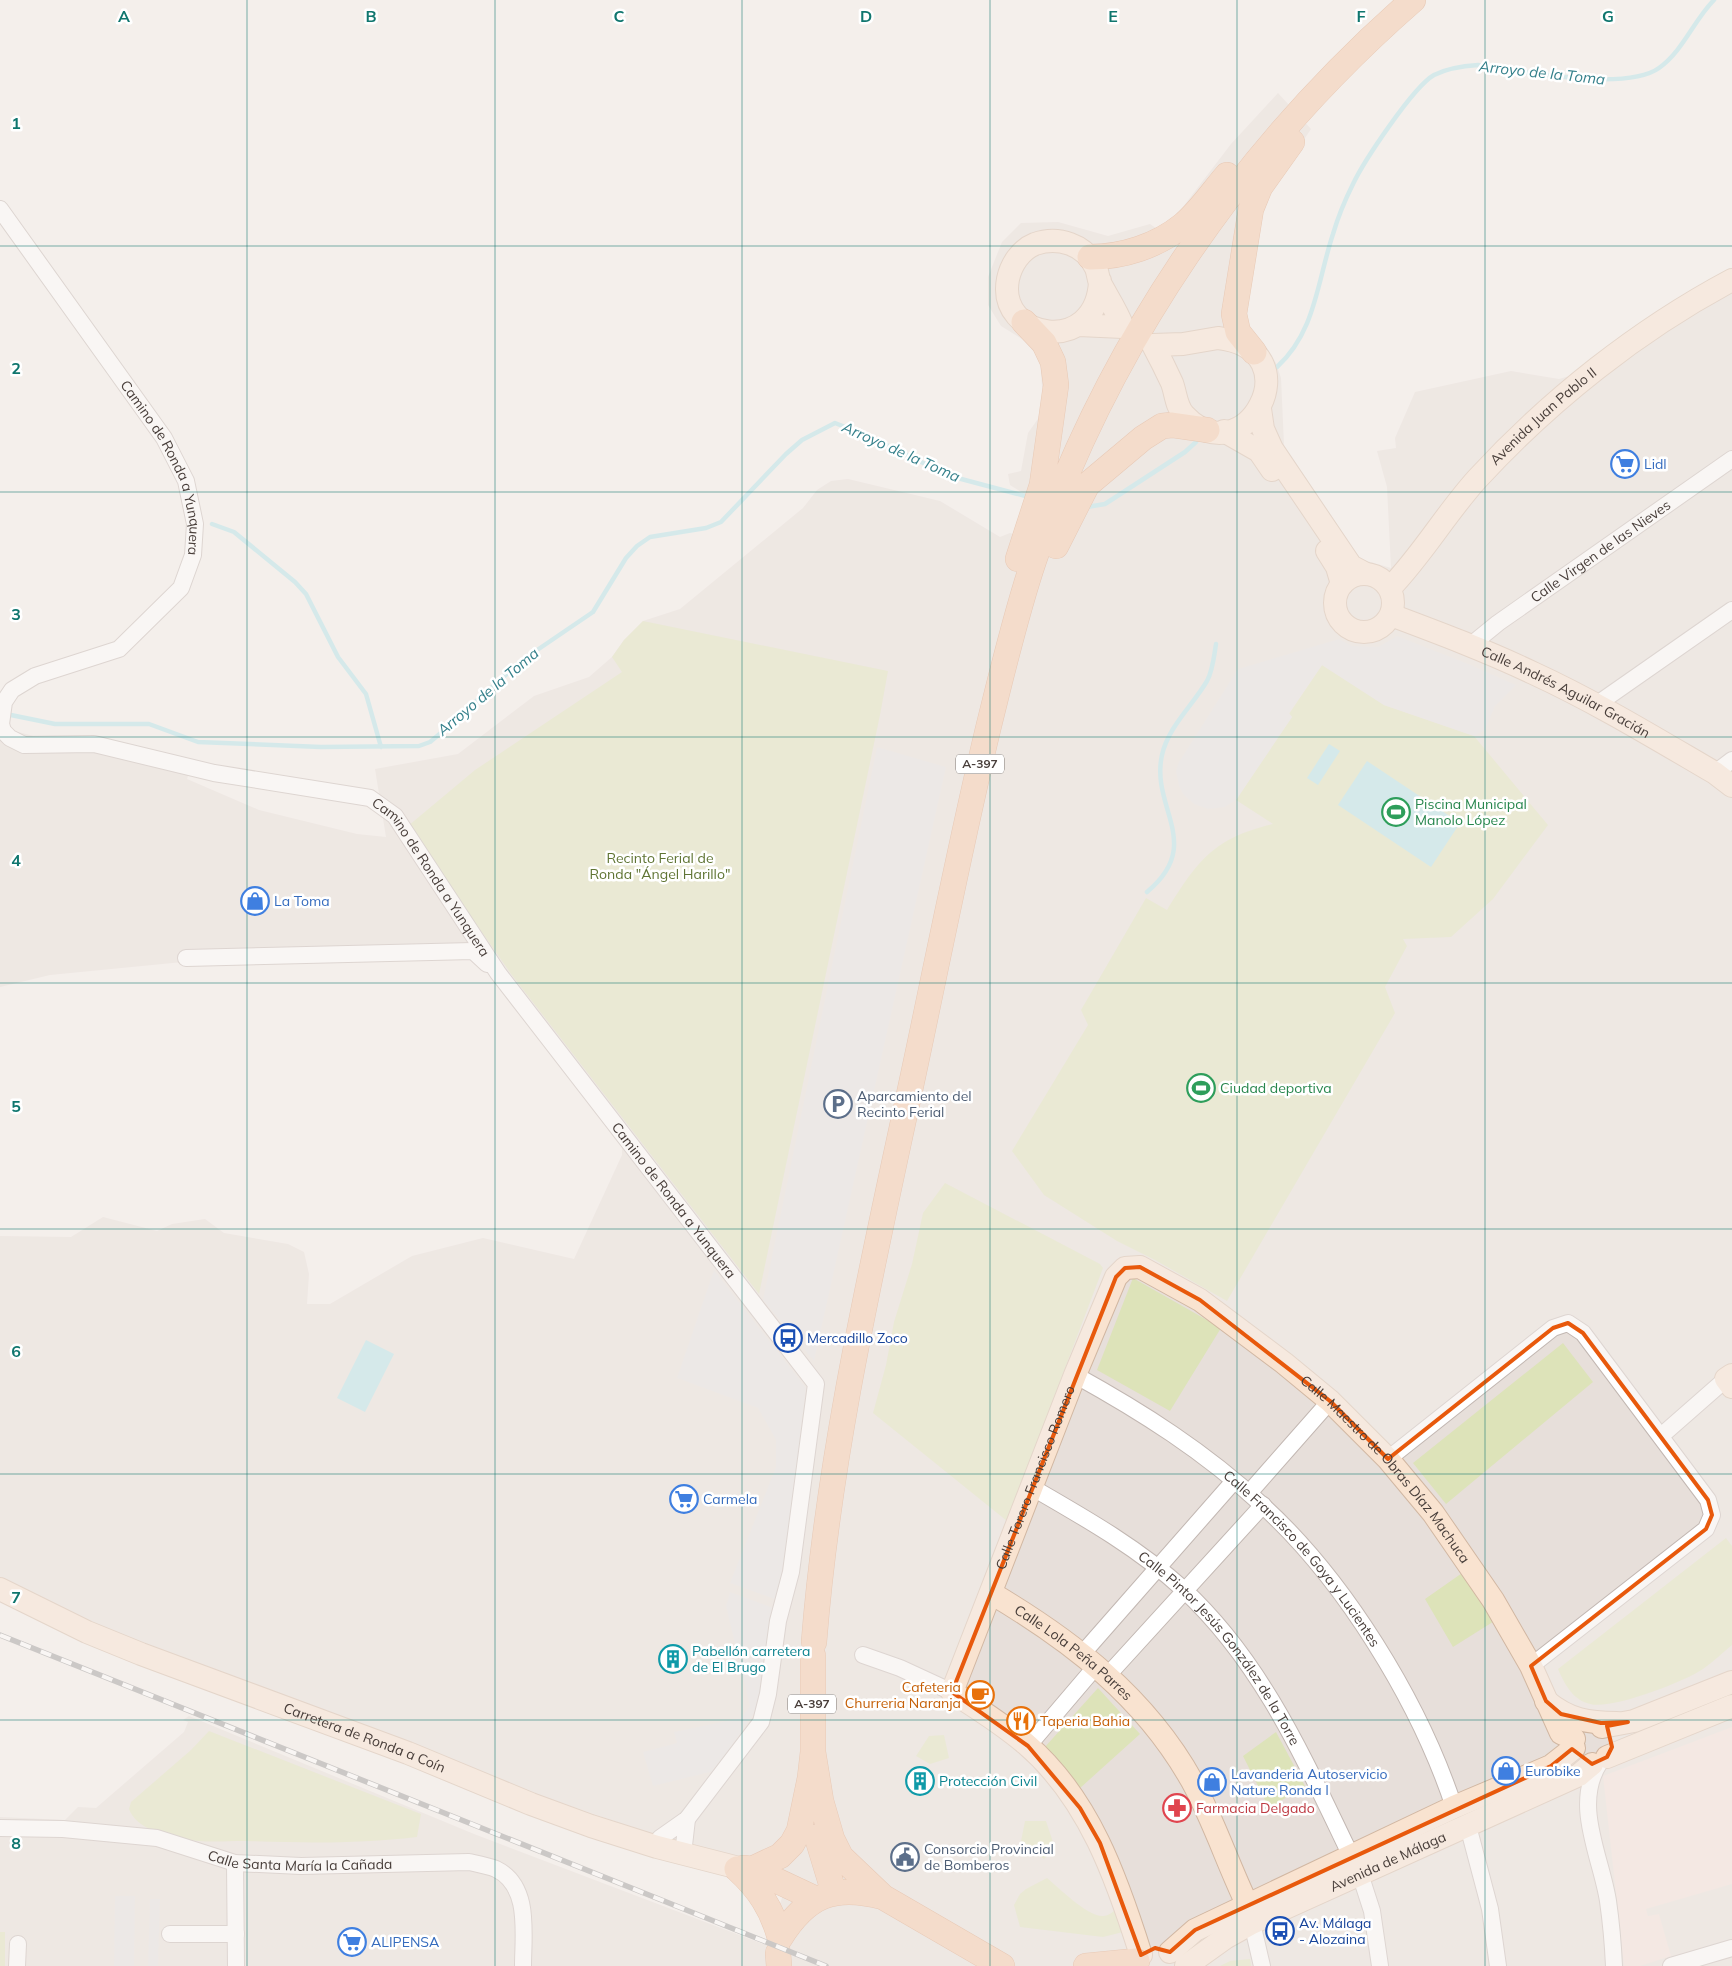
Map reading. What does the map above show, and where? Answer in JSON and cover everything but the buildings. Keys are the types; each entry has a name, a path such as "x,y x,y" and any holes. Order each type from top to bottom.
{"main road":[{"path":"1090,258 1114,257 1142,248 1183,224 1316,76 1374,17 1395,0"},
{"name":"A-397","path":"812,1752 813,1649 818,1584 840,1434 869,1284 952,888 1003,670 1034,560 1080,443 1121,362 1184,260 1260,155 1341,67 1413,0"},
{"path":"932,986 987,783 1022,639 1040,583 1068,520 1087,485 1143,438 1162,426 1172,425 1215,430 1238,428 1250,420 1260,409 1266,395 1266,380 1262,365 1238,332 1234,314 1251,209 1260,187 1312,116 1356,68 1429,0"},
{"path":"952,888 957,811 997,630 1042,485 1056,385 1053,362 1044,343 1014,310 1008,296 1008,281 1012,266 1020,254 1032,245 1047,240 1063,241 1078,247 1090,258 1096,268 1100,281 1123,327 1093,328 1079,325"},
{"name":"Avenida Juan Pablo II","path":"1390,588 1414,561 1477,479 1564,396 1662,322 1732,280"},
{"path":"1024,322 1036,329 1051,332 1065,331 1079,325 1096,306 1100,281"},
{"path":"1254,352 1243,344 1231,339 1218,338 1183,344 1153,345 1173,387 1176,401 1183,414 1194,423 1215,430 1259,451 1338,567 1342,584"},
{"path":"1173,387 1175,372 1181,358 1192,347 1205,340"},
{"path":"1260,409 1263,429 1272,449 1351,566 1366,574 1380,578 1390,588 1393,597 1391,615 1383,626 1371,632 1356,632 1349,628 1338,616 1335,609 1337,591 1349,578 1366,574"},
{"name":"Calle Andrés Aguilar Gracián","path":"1391,615 1471,645 1535,674 1726,773"},
{"name":"Calle Maestro de Obras Díaz Machuca","path":"1125,1268 1140,1267 1200,1300 1284,1363 1330,1401 1388,1459 1433,1513 1498,1608 1531,1666 1561,1733 1574,1744"},
{"name":"Calle Torero Francisco Romero","path":"952,1692 1033,1488 1075,1375 1116,1277 1125,1268"},
{"name":"Carretera de Ronda a Coín","path":"0,1589 87,1632 141,1654 356,1733 539,1807 657,1847 743,1868"},
{"name":"Calle Lola Peña Parres","path":"991,1593 1096,1664 1148,1718 1170,1746 1192,1781 1222,1842 1250,1914"},
{"path":"1683,1702 1704,1682 1732,1668"},
{"path":"1602,1727 1628,1722 1732,1682"},
{"path":"952,1692 985,1713 1028,1746 1080,1808 1097,1837 1123,1899 1138,1961"},
{"path":"1546,1701 1561,1714 1580,1720 1601,1723 1628,1722"},
{"name":"Avenida de Málaga","path":"1179,1961 1225,1938 1250,1914 1356,1865 1468,1826 1579,1775 1600,1761 1732,1706"},
{"path":"1596,1725 1602,1727 1607,1731 1612,1741 1612,1747 1600,1761 1580,1759 1574,1744 1585,1727 1596,1725"},
{"name":"Avenida de Málaga","path":"1356,1865 1454,1807 1551,1766 1574,1744"},
{"path":"743,1868 780,1856 792,1844 799,1831 810,1778 812,1752"},
{"path":"812,1752 821,1801 832,1839 842,1857 883,1897"},
{"path":"779,1952 800,1911 823,1896 831,1883 818,1843 810,1778"},
{"path":"743,1868 823,1896 861,1891 883,1897 1004,1965"},
{"path":"743,1868 768,1904 779,1952"},
{"path":"1086,1966 1138,1961 1155,1948 1179,1961"}],"street":[{"name":"Camino de Ronda a Yunquera","path":"0,209 164,438 186,481 195,524 193,555 181,588 119,649 35,676 12,690 4,702 1,724 3,731 10,738 24,744 94,744 214,773 370,798 395,816 498,974 816,1384 791,1572 778,1621 768,1694 761,1722 687,1819 660,1838 657,1847"},
{"name":"Calle Virgen de las Nieves","path":"1471,645 1498,623 1732,459"},
{"path":"1596,706 1732,610"},
{"path":"186,958 473,952 498,974"},
{"path":"1388,1459 1553,1328 1568,1323 1583,1333 1708,1500 1712,1516 1706,1529 1531,1666"},
{"name":"Calle Francisco de Goya y Lucientes","path":"1075,1375 1160,1423 1263,1505 1306,1550 1346,1601 1377,1646 1434,1756 1454,1807"},
{"path":"1661,1436 1730,1380"},
{"path":"1249,1493 1330,1401"},
{"path":"1028,1746 1096,1664 1158,1568 1234,1481"},
{"name":"Calle Pintor Jesús González de la Torre","path":"1033,1488 1093,1522 1158,1568 1184,1590 1218,1625 1248,1663 1284,1718 1356,1865 1372,1911 1380,1966"},
{"path":"1096,1664 1184,1590 1263,1505"},
{"path":"863,1655 900,1668 952,1692"},
{"path":"1600,1761 1593,1773 1590,1784 1588,1819 1608,1900 1614,1966"},
{"path":"683,1854 687,1819"},
{"path":"1468,1826 1490,1909 1498,1966"},
{"name":"Calle Santa María la Cañada","path":"0,1828 62,1829 157,1838 235,1864 301,1866 469,1862 495,1869 508,1877 522,1901 523,1966"},
{"path":"235,1864 236,1966"},
{"path":"1250,1914 1262,1966"},
{"path":"170,1934 236,1934"},
{"path":"17,1966 18,1944"},
{"path":"1681,1964 1732,1948"}],"highlighted area":[{"path":"1140,1267 1200,1300 1330,1401 1388,1459 1553,1328 1568,1323 1583,1333 1708,1500 1712,1515 1706,1529 1531,1666 1546,1701 1561,1714 1601,1723 1628,1722 1607,1726 1612,1747 1607,1757 1592,1764 1572,1749 1551,1766 1195,1930 1170,1952 1155,1948 1141,1955 1100,1843 1080,1808 1028,1746 952,1692 1116,1277 1125,1268"}],"shaded area":[{"path":"1278,93 1311,129 1281,174 1262,211 1243,301 1249,325 1276,363 1281,378 1284,445 1360,559 1391,568 1387,487 1377,451 1396,448 1395,438 1415,392 1511,371 1559,379 1573,375 1732,270 1732,1966 0,1966 0,1817 65,1820 78,1807 96,1808 184,1732 188,1722 183,1720 189,1716 474,1834 763,1944 766,1942 790,1876 660,1837 384,1741 106,1628 0,1580 0,1236 71,1237 103,1217 157,1231 172,1224 205,1219 224,1233 288,1244 304,1252 309,1274 307,1304 330,1304 412,1256 483,1238 574,1259 622,1155 622,1141 488,948 193,961 50,975 0,987 0,724 11,730 52,741 192,763 187,779 259,810 357,834 386,837 375,769 458,754 534,696 589,677 612,657 624,640 643,621 680,609 803,508 817,490 831,481 848,479 940,501 1000,537 1010,533 1027,539 1047,508 1010,485 1008,474 1021,471 1028,433 1054,396 1042,387 1040,358 1022,339 1001,326 988,305 988,277 1002,242 1021,223 1058,222 1108,236 1150,224 1163,233 1231,144"},
{"path":"1397,636 1516,685 1495,706 1485,730 1474,736 1384,705 1322,665 1289,713 1292,717 1236,800 1225,807 1208,809 1194,804 1183,794 1176,771 1179,762 1238,669 1339,639 1352,646 1378,647"},
{"name":"Aparcamiento del Recinto Ferial","path":"877,747 946,767 814,1361 763,1300"},
{"path":"714,1270 806,1388 780,1601 730,1583 776,1467 776,1440 758,1408 677,1378"},
{"path":"730,1592 776,1609 761,1703 714,1771 653,1786 643,1752 677,1743 674,1732 741,1718 750,1706 726,1606"},
{"path":"1732,1727 1732,1884 1646,1909 1648,1916 1659,1914 1671,1956 1640,1966 1624,1966 1603,1776"},
{"path":"115,1896 135,1896 134,1966 114,1966"},
{"path":"150,1899 160,1899 158,1966 148,1966"}],"green space":[{"name":"Recinto Ferial de Ronda \"Ángel Harillo\"","path":"643,621 888,671 759,1294 511,974 408,826 475,770 622,672 612,657 624,640"},
{"name":"Ciudad deportiva","path":"1322,665 1384,705 1474,736 1548,825 1493,899 1451,937 1403,939 1407,946 1385,987 1395,1013 1227,1301 1155,1260 1117,1241 1044,1195 1012,1151 1088,1025 1081,1010 1146,898 1167,910 1188,877 1222,844 1236,836 1273,824 1236,800 1292,717 1289,714"},
{"path":"945,1183 1100,1264 1103,1268 1007,1521 873,1413 886,1365 894,1322 912,1264 923,1213"},
{"path":"1133,1278 1221,1328 1170,1411 1097,1370"},
{"path":"1563,1343 1593,1382 1446,1504 1413,1463"},
{"path":"1726,1538 1732,1546 1732,1645 1707,1666 1694,1674 1647,1694 1600,1705 1584,1702 1574,1695 1558,1669"},
{"path":"1465,1571 1496,1620 1453,1647 1425,1599"},
{"path":"1098,1688 1140,1734 1079,1789 1044,1748"},
{"path":"209,1731 421,1814 417,1837 374,1841 214,1842 183,1839 160,1833 138,1822 129,1809 131,1802 191,1750"},
{"path":"1276,1732 1305,1786 1269,1808 1243,1756"},
{"path":"944,1735 949,1758 930,1764 916,1756 929,1736"},
{"path":"1025,1821 1046,1821 1055,1848 1044,1859 1021,1841"},
{"path":"1047,1878 1090,1912 1105,1916 1117,1909 1123,1932 1103,1937 1020,1927 1014,1905 1020,1894"},
{"path":"0,1932 5,1932 5,1966 0,1966"},
{"path":"1250,1959 1251,1966 1220,1966 1230,1961"}],"water":[{"path":"1329,744 1340,751 1318,785 1307,778"},
{"path":"1367,761 1460,823 1431,867 1338,805"},
{"path":"366,1340 394,1354 365,1412 337,1398"}],"waterway":[{"name":"Arroyo de la Toma","path":"1277,367 1290,353 1308,322 1335,228 1353,184 1390,125 1425,82 1434,75 1445,71 1478,65 1572,78 1623,78 1643,75 1659,68 1675,53 1714,0"},
{"name":"Arroyo de la Toma","path":"6,714 55,724 149,724 198,742 321,747 419,746 430,742 521,661 593,612 626,558 637,546 650,537 706,528 721,522 786,454 802,440 835,423 868,436 950,476 1029,497"},
{"name":"Arroyo de la Toma","path":"1087,507 1105,504 1185,452 1196,442"},
{"path":"212,524 234,532 295,582 306,594 338,657 366,694 381,747"},
{"path":"1147,892 1164,875 1172,858 1174,842 1160,774 1162,755 1175,726 1209,677 1216,644"}],"railway":[{"path":"0,1635 826,1966"}],"place":[{"name":"Lidl","path":"1625,464"},
{"name":"Piscina Municipal Manolo López","path":"1396,812"},
{"name":"La Toma","path":"255,901"},
{"name":"Ciudad deportiva","path":"1201,1088"},
{"name":"Aparcamiento del Recinto Ferial","path":"838,1104"},
{"name":"Mercadillo Zoco","path":"788,1338"},
{"name":"Carmela","path":"684,1499"},
{"name":"Pabellón carretera de El Brugo","path":"673,1659"},
{"name":"Cafeteria Churreria Naranja","path":"980,1695"},
{"name":"Taperia Bahia","path":"1021,1721"},
{"name":"Eurobike","path":"1506,1771"},
{"name":"Protección Civil","path":"920,1781"},
{"name":"Lavanderia Autoservicio Nature Ronda I","path":"1212,1782"},
{"name":"Farmacia Delgado","path":"1177,1808"},
{"name":"Consorcio Provincial de Bomberos","path":"905,1857"},
{"name":"Av. Málaga - Alozaina","path":"1280,1931"},
{"name":"ALIPENSA","path":"352,1942"}]}
